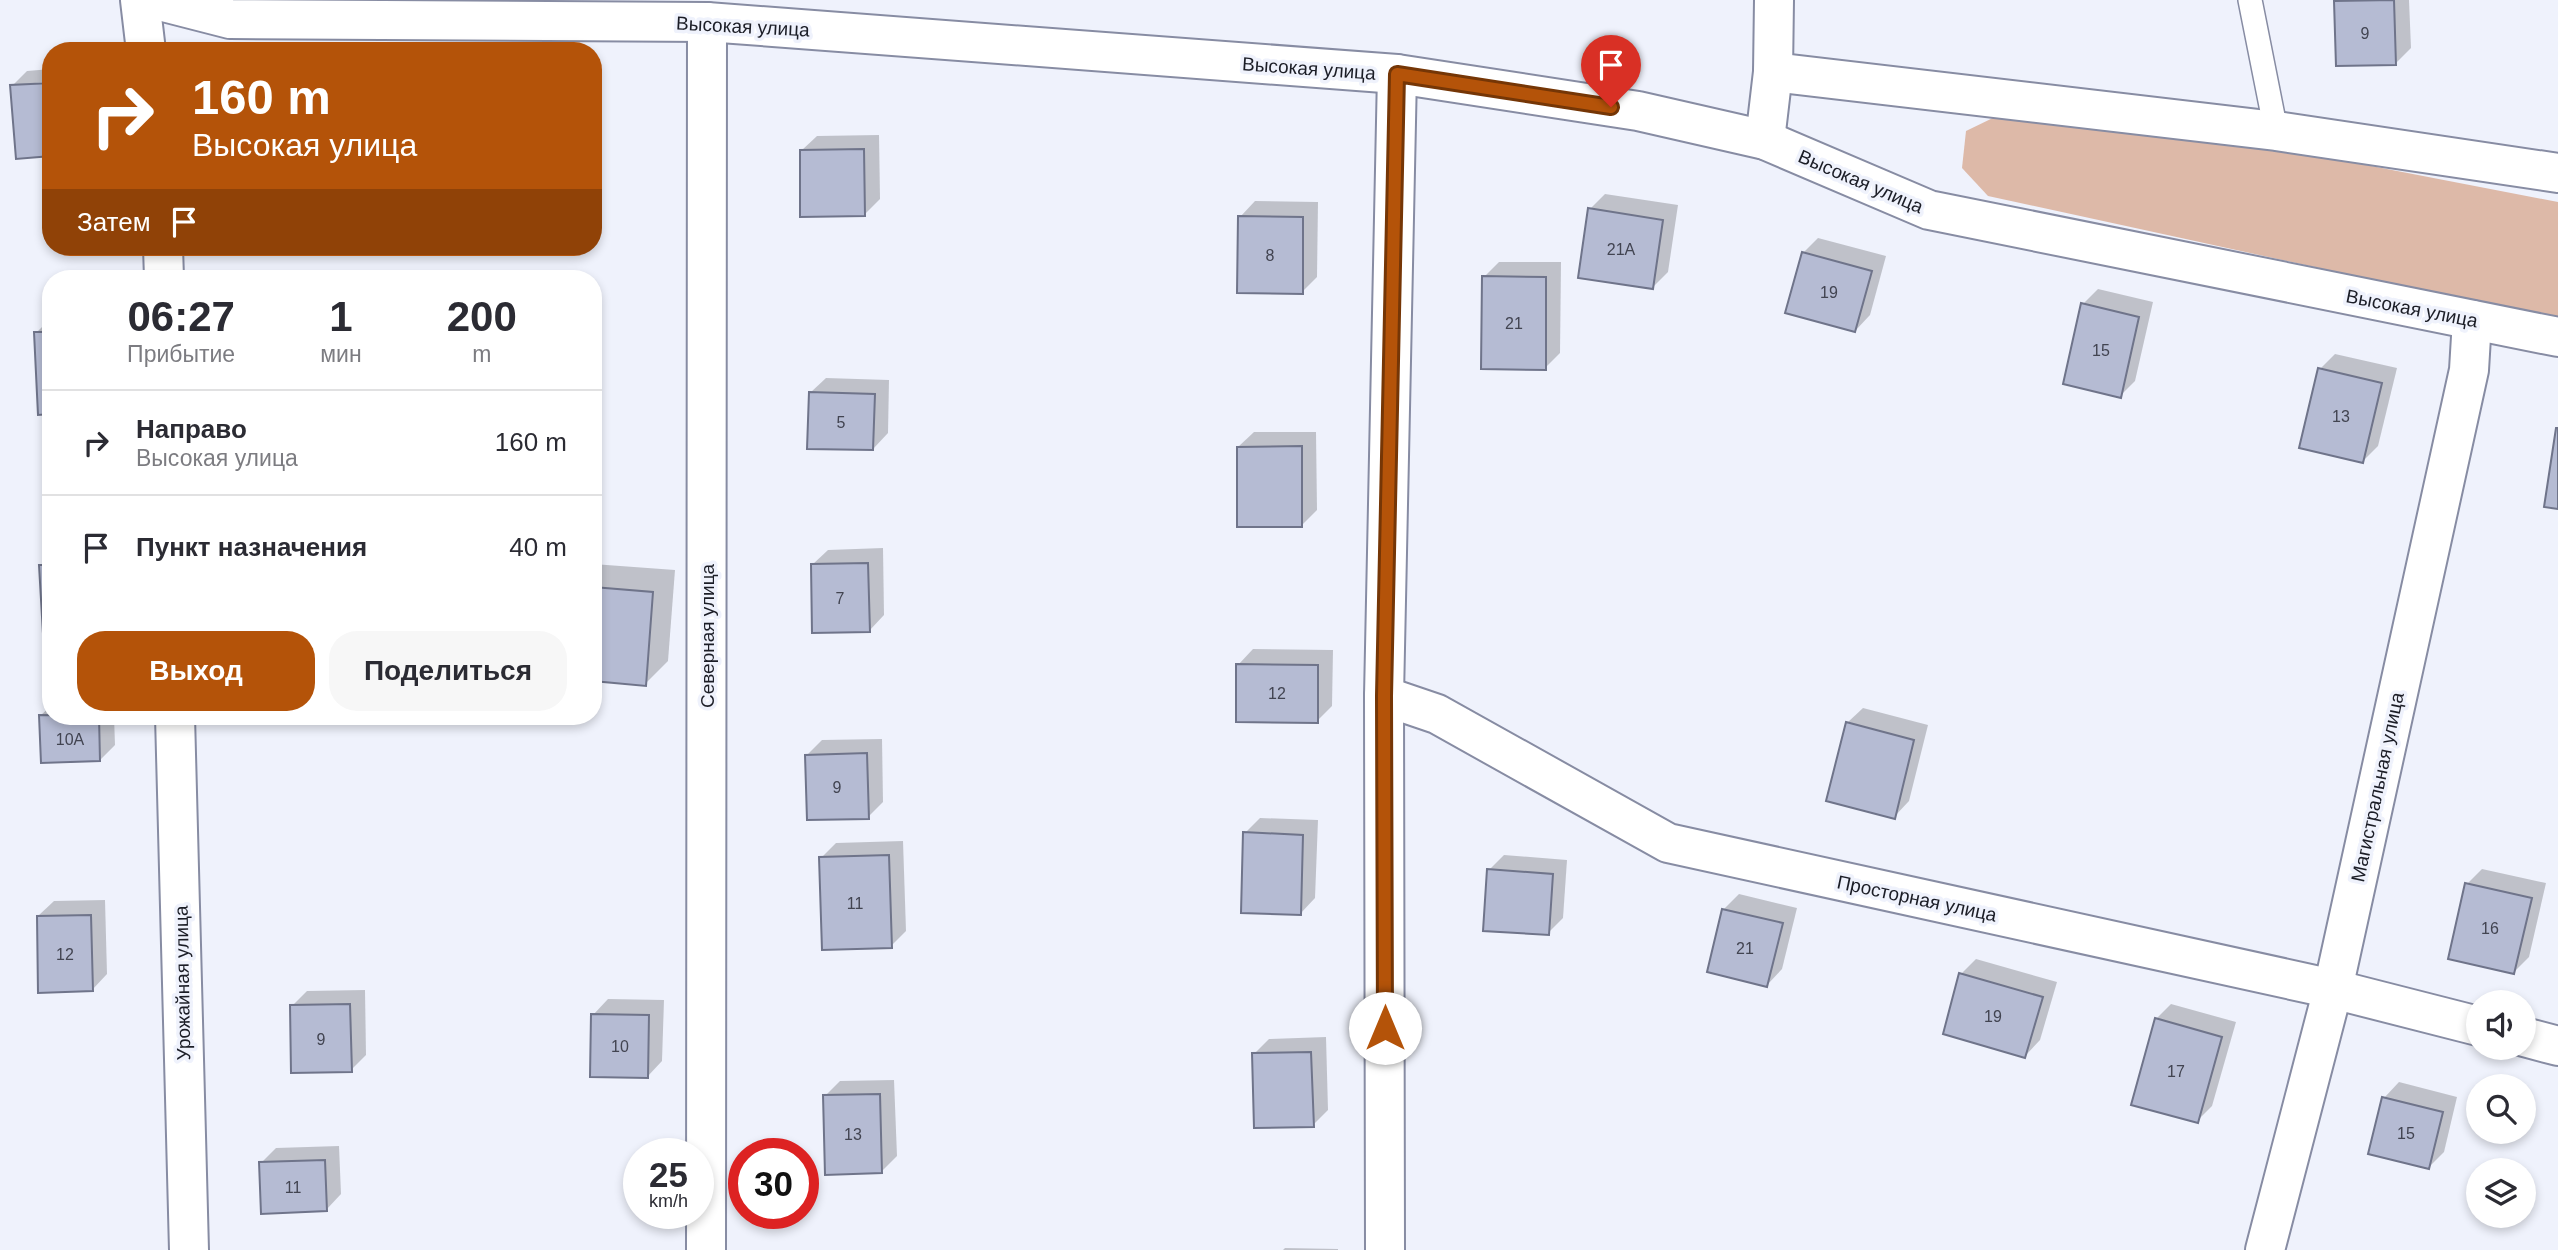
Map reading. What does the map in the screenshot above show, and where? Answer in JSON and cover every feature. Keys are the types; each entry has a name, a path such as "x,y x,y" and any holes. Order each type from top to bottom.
{"street":[{"path":"140,0 145,42"},
{"name":"Высокая улица","path":"156,0 230,19 707,22 1397,74 1638,111 1765,140 1929,210 2558,337"},
{"path":"1765,140 1773,72 1774,0"},
{"name":"Северная улица","path":"706,1250 707,22"},
{"path":"1773,72 2276,131 2558,173"},
{"path":"1385,1250 1384,696 1397,74"},
{"name":"Магистральная улица","path":"2265,1250 2333,989 2466,384 2472,320"},
{"name":"Просторная улица","path":"1384,696 1437,713 1668,843 2333,989 2466,1023"},
{"name":"Урожайная улица","path":"175,725 189,1250"},
{"path":"2536,1040 2558,1046"}],"lane":[{"path":"2250,0 2276,131"}],"shaded area":[{"path":"2030,100 2558,202 2558,320 1988,196 1962,168 1966,131"}],"building":[{"path":"2394,0 2396,65 2336,66 2334,1"},
{"path":"42,83 42,157 16,159 10,85"},
{"path":"864,149 865,216 800,217 800,150"},
{"path":"1588,208 1663,220 1653,289 1578,278"},
{"path":"1238,216 1303,217 1303,294 1237,293"},
{"path":"1802,252 1872,271 1855,332 1785,313"},
{"path":"1482,276 1546,277 1546,370 1481,369"},
{"path":"2081,303 2139,317 2121,398 2063,384"},
{"path":"34,332 42,332 42,415 38,415"},
{"path":"2318,368 2382,383 2363,463 2299,448"},
{"path":"809,392 875,394 873,450 807,449"},
{"path":"2558,428 2558,509 2544,507"},
{"path":"1302,446 1302,527 1237,527 1237,447"},
{"path":"868,563 870,632 812,633 811,564"},
{"path":"39,565 42,565 42,617"},
{"path":"602,588 653,592 646,686 602,682"},
{"path":"1236,664 1318,665 1318,723 1236,722"},
{"path":"39,715 42,715 42,725 99,725 100,761 41,763"},
{"path":"1846,722 1914,740 1895,819 1826,801"},
{"path":"867,753 869,819 807,820 805,755"},
{"path":"1243,832 1303,835 1301,915 1241,913"},
{"path":"889,855 892,948 822,950 819,857"},
{"path":"1487,869 1553,874 1549,935 1483,931"},
{"path":"2465,883 2532,898 2514,974 2448,959"},
{"path":"1722,909 1783,923 1767,987 1707,972"},
{"path":"91,915 93,991 38,993 37,916"},
{"path":"1959,973 2043,997 2025,1058 1943,1034"},
{"path":"350,1004 352,1072 291,1073 290,1005"},
{"path":"591,1014 649,1015 648,1078 590,1077"},
{"path":"2155,1018 2222,1037 2198,1123 2131,1105"},
{"path":"1311,1052 1314,1127 1254,1128 1252,1053"},
{"path":"880,1094 882,1173 825,1175 823,1095"},
{"path":"2382,1097 2443,1112 2429,1169 2368,1154"},
{"path":"325,1160 327,1211 261,1214 259,1162"}],"route":[{"path":"1385,1028 1384,696 1397,74 1611,107"}]}
